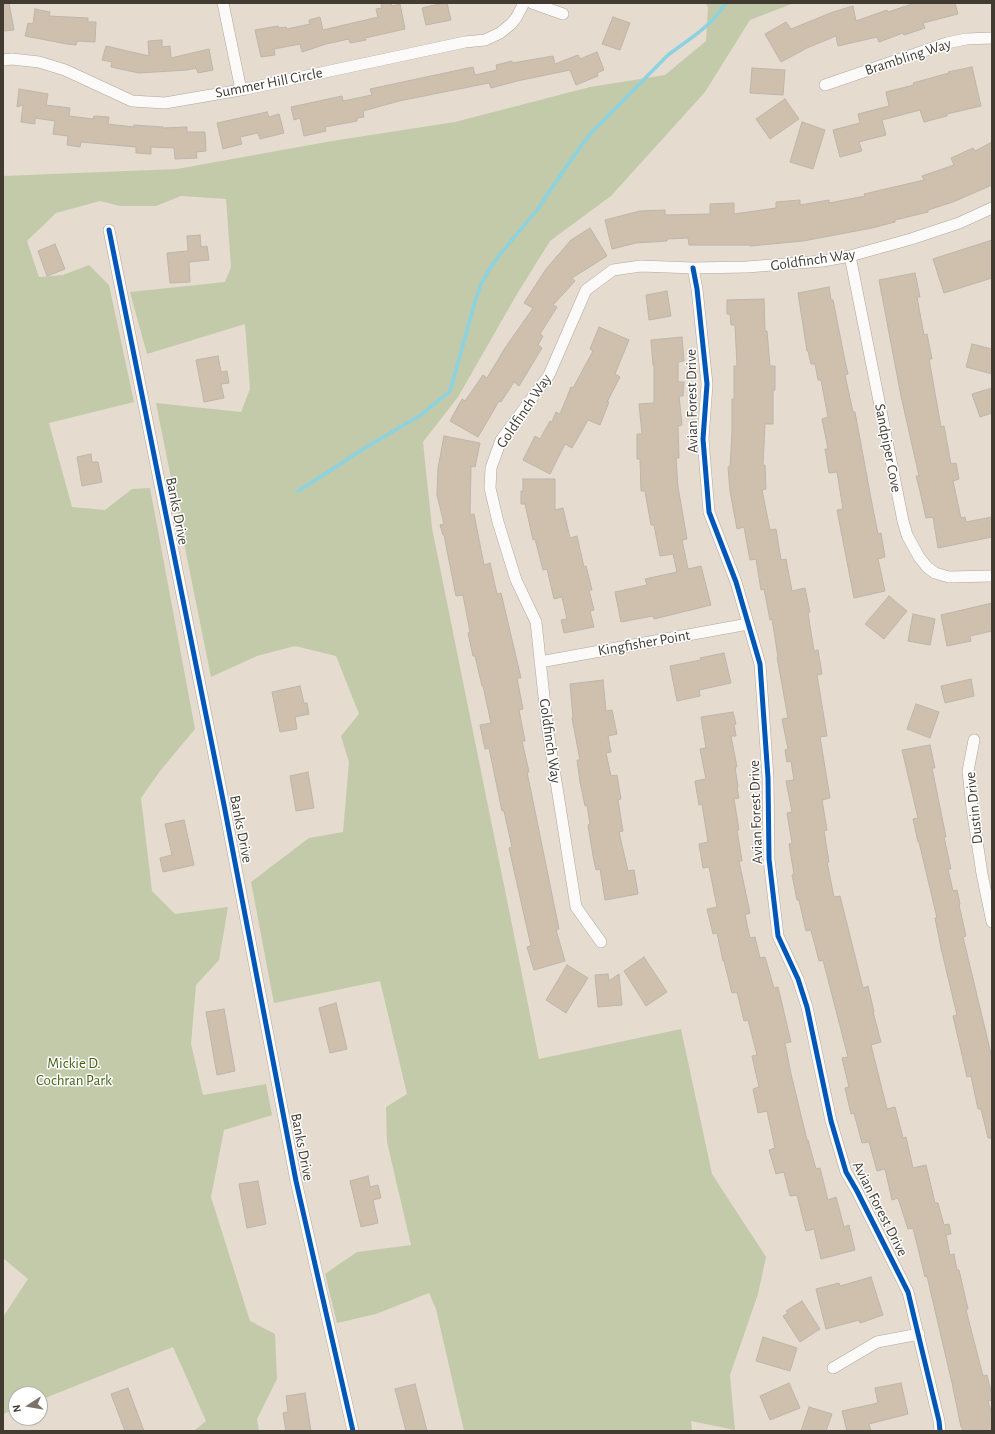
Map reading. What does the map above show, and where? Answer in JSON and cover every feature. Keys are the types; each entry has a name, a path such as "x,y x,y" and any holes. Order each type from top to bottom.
{"street":[{"path":"223,3 240,90"},
{"name":"Summer Hill Circle","path":"3,60 39,62 65,70 132,101 165,103 240,90 465,42 485,40 500,33 511,24 524,3"},
{"path":"532,3 563,14"},
{"name":"Brambling Way","path":"825,85 947,43 966,39 992,38"},
{"name":"Goldfinch Way","path":"601,942 576,907 547,725 536,622 516,580 498,522 490,488 491,468 501,440 549,375 586,290 613,270 641,266 693,268 747,267 823,261 850,256 934,231 959,223 992,208"},
{"name":"Banks Drive","path":"109,230 224,805 296,1181 354,1431"},
{"name":"Sandpiper Cove","path":"850,256 907,535 919,558 935,573 949,577 992,576"},
{"name":"Avian Forest Drive","path":"693,268 697,289 706,384 703,439 709,512 736,582 760,664 768,778 769,859 778,936 798,979 807,1007 831,1121 846,1172 857,1190 908,1292 940,1421 940,1431"},
{"name":"Kingfisher Point","path":"540,662 748,624"},
{"name":"Dustin Drive","path":"974,740 968,771 982,874 992,922"},
{"path":"833,1368 877,1342 919,1334"}],"green space":[{"name":"Mickie D. Cochran Park","path":"705,3 794,3 750,20 705,92 611,196 550,241 517,294 458,397 423,442 432,528 539,1059 681,1029 712,1174 766,1257 758,1294 730,1375 735,1430 691,1421 692,1431 464,1431 436,1309 429,1293 376,1314 337,1323 325,1274 357,1252 411,1245 387,1142 386,1107 407,1094 380,981 274,1003 251,882 309,838 343,832 349,762 341,736 359,714 336,656 295,646 257,656 211,677 156,403 241,412 250,389 245,324 147,354 130,292 225,282 231,267 226,199 181,196 156,206 120,206 100,201 56,213 27,241 39,277 63,275 89,265 109,285 134,402 49,423 72,507 105,510 132,489 150,488 195,729 160,771 141,798 152,891 175,914 228,907 219,960 196,985 191,1044 203,1095 266,1084 272,1115 224,1130 211,1197 250,1321 275,1334 277,1379 257,1419 259,1431 194,1431 206,1421 173,1347 48,1397 48,1386 8,1386 8,1412 3,1414 3,1317 28,1279 3,1258 3,176 177,169 332,141 455,122 590,87 665,75 706,41 708,7"}],"building":[{"path":"3,3 9,3 14,30 3,31"},
{"path":"381,3 391,3 392,6 400,4 405,29 365,38 366,40 350,43 349,39 326,44 302,52 300,44 274,49 275,55 261,57 255,30 278,26 279,28 286,27 287,29 310,24 309,20 320,17 323,30 378,17 376,9 382,8"},
{"path":"447,3 451,20 426,25 422,8"},
{"path":"915,3 955,3 958,14 923,23 925,28 904,35 903,33 879,42 877,37 838,46 836,36 807,48 781,62 765,34 786,22 791,29 833,12 853,6 856,21 887,10 888,12"},
{"path":"35,9 50,12 49,16 88,18 88,22 96,22 95,42 77,41 76,45 25,36 28,23 33,24"},
{"path":"613,17 630,23 620,50 602,44"},
{"path":"162,40 162,47 170,46 171,58 209,49 213,70 198,73 196,68 187,70 139,73 111,67 112,62 102,60 106,46 149,56 148,41"},
{"path":"597,52 604,70 597,73 598,76 576,85 570,70 491,88 489,83 399,101 363,111 364,117 357,118 357,121 325,127 326,131 304,136 300,118 294,120 291,107 342,96 343,101 372,95 370,89 473,67 475,75 497,70 496,65 512,61 512,63 553,56 555,64 578,55 580,59"},
{"path":"972,67 981,106 947,114 947,116 924,122 920,110 882,120 886,135 859,142 862,151 840,157 833,130 860,123 858,114 889,106 886,92 914,85 913,83 949,73 948,72"},
{"path":"752,68 785,70 783,95 750,93"},
{"path":"19,89 48,94 46,105 70,108 69,116 93,119 94,116 109,117 108,124 134,127 134,125 163,128 187,127 187,132 205,132 206,151 196,152 197,158 175,159 174,148 151,147 151,154 136,153 136,147 81,142 80,147 67,145 68,136 53,134 55,121 35,118 35,124 21,122 23,105 17,107"},
{"path":"785,99 799,119 770,139 756,119"},
{"path":"267,112 269,117 279,114 284,133 260,139 258,133 240,137 242,144 223,149 217,123"},
{"path":"802,122 825,130 813,169 790,162"},
{"path":"992,142 992,185 953,202 928,210 928,212 895,220 895,222 872,228 803,241 750,246 689,245 688,238 636,243 612,249 605,220 640,211 665,210 665,215 710,214 710,204 734,203 734,214 776,208 776,202 800,200 800,205 829,200 829,203 865,196 864,194 924,180 922,176 954,165 951,158 973,148 975,151"},
{"path":"590,228 607,256 572,278 575,281 553,305 557,307 540,334 543,336 538,345 542,348 519,386 514,382 501,402 499,401 478,437 450,421 462,399 465,401 483,375 487,378 505,348 533,308 524,303 546,269 571,240"},
{"path":"200,235 201,247 207,246 209,260 189,262 190,282 170,283 167,253 188,251 187,236"},
{"path":"992,240 992,278 944,293 933,259"},
{"path":"55,244 65,269 47,276 38,251"},
{"path":"915,273 920,297 917,297 924,335 927,334 932,359 929,359 941,427 944,426 951,464 956,463 959,479 953,481 961,518 965,517 966,522 992,517 992,537 938,548 933,517 926,518 916,476 919,476 901,396 879,280"},
{"path":"829,287 848,374 845,375 853,412 855,412 878,534 881,533 885,557 878,559 885,591 854,598 837,510 843,509 837,472 829,473 825,449 828,449 822,419 828,417 821,380 818,380 815,364 811,364 807,351 798,293"},
{"path":"667,291 671,316 649,320 646,295"},
{"path":"764,299 765,331 767,331 770,366 775,366 775,390 773,390 773,424 765,424 763,465 765,465 766,489 762,490 770,530 776,529 781,560 786,559 792,591 805,588 810,612 808,613 814,651 818,650 822,674 817,675 827,736 820,737 830,798 822,800 827,830 824,831 829,862 827,862 834,897 840,896 863,988 868,986 881,1042 871,1045 887,1109 895,1107 903,1138 906,1137 913,1168 926,1165 935,1203 938,1203 944,1225 949,1224 951,1234 946,1235 950,1255 954,1254 957,1270 959,1270 968,1309 966,1310 983,1376 987,1375 992,1396 992,1400 988,1401 992,1415 992,1431 963,1431 961,1427 927,1276 925,1277 913,1228 908,1229 898,1198 892,1200 885,1169 877,1171 869,1142 862,1143 854,1113 851,1114 845,1088 849,1087 842,1058 848,1057 823,960 819,961 811,930 806,931 799,900 797,900 792,875 794,874 789,844 792,843 787,813 792,812 786,781 794,780 791,761 787,762 785,750 788,749 782,719 788,718 772,619 770,620 764,589 761,590 756,559 750,560 744,527 737,529 730,491 728,467 730,467 732,399 734,399 734,366 737,366 735,325 731,325 730,314 727,314 727,300"},
{"path":"599,327 629,340 615,374 620,377 607,402 609,402 600,425 588,420 572,448 565,444 550,474 523,460 535,436 540,439 550,421 552,422 556,412 560,414 571,387 573,388 593,351 590,349"},
{"path":"682,337 684,361 678,362 678,382 684,382 683,396 679,396 682,425 678,426 679,458 676,458 678,487 687,539 682,540 688,569 701,566 711,605 654,619 653,616 621,622 615,592 647,585 645,579 677,572 673,554 660,556 654,525 651,525 645,491 641,491 640,459 637,459 637,434 642,434 639,404 654,403 654,365 651,340"},
{"path":"972,344 992,349 992,374 966,367"},
{"path":"218,356 221,372 227,371 229,383 221,384 224,398 204,402 196,360"},
{"path":"992,388 992,413 980,417 972,394"},
{"path":"444,436 480,443 475,467 471,466 470,515 474,514 484,565 490,563 497,594 501,593 521,678 517,678 523,709 519,710 525,741 522,741 559,929 556,930 565,961 534,970 527,947 531,946 509,848 512,847 504,811 502,811 489,748 485,749 480,725 491,723 475,656 473,656 468,633 470,632 463,595 456,596 444,535 440,525 444,524 437,495 438,468"},
{"path":"91,454 92,462 98,462 102,482 82,486 77,457"},
{"path":"523,479 555,479 555,510 563,508 570,538 577,536 584,567 586,566 592,590 589,590 594,610 590,611 594,627 564,633 561,620 567,619 562,597 554,599 547,569 543,570 535,539 533,540 525,504 521,504"},
{"path":"889,596 907,611 884,639 865,624"},
{"path":"992,603 992,631 970,636 971,641 947,646 941,615"},
{"path":"913,614 935,619 930,645 908,641"},
{"path":"724,653 731,683 699,690 700,696 677,701 670,666 701,660 700,658"},
{"path":"971,679 974,696 945,703 941,686"},
{"path":"603,680 606,711 612,710 617,734 608,736 611,752 606,753 611,776 617,775 621,799 618,800 623,831 619,832 628,871 634,870 638,894 605,900 600,869 596,870 593,856 588,825 590,824 587,805 585,806 580,782 577,760 580,760 572,718 570,684"},
{"path":"300,686 304,703 307,703 309,714 295,717 297,729 280,732 272,692"},
{"path":"916,704 939,712 930,738 907,729"},
{"path":"733,712 736,724 734,725 736,736 731,736 737,767 735,767 739,798 734,799 742,861 739,861 750,913 745,915 750,938 755,937 760,958 765,957 774,988 778,987 791,1042 785,1043 791,1074 807,1140 816,1169 820,1168 828,1200 836,1197 844,1227 849,1225 855,1250 821,1259 814,1229 806,1231 797,1195 790,1196 784,1172 776,1174 769,1150 775,1148 767,1111 758,1113 753,1089 759,1087 752,1056 757,1055 748,1020 744,1021 737,992 732,993 717,933 713,934 707,909 717,907 709,867 703,868 699,844 708,842 702,804 699,805 695,781 706,779 700,749 706,748 701,717"},
{"path":"930,745 935,768 932,768 951,869 948,869 953,891 957,890 966,936 963,937 992,1058 992,1138 988,1138 981,1109 978,1109 971,1076 967,1077 953,1016 957,1015 941,948 935,918 937,918 913,819 918,818 902,750"},
{"path":"308,772 314,808 296,811 290,776"},
{"path":"184,820 194,865 163,872 160,858 172,855 165,824"},
{"path":"644,957 667,992 646,1006 624,971"},
{"path":"567,965 588,978 566,1013 546,1000"},
{"path":"608,974 609,981 619,974 622,1005 598,1007 595,975"},
{"path":"336,1003 347,1049 330,1053 319,1008"},
{"path":"224,1009 235,1071 217,1075 206,1012"},
{"path":"368,1176 370,1187 378,1185 381,1198 373,1200 378,1223 361,1227 350,1181"},
{"path":"258,1181 266,1224 247,1228 239,1184"},
{"path":"871,1277 883,1315 860,1323 859,1320 826,1329 816,1289 839,1283 840,1286"},
{"path":"802,1301 820,1329 800,1342 783,1316 788,1313 786,1311"},
{"path":"763,1337 797,1348 790,1371 756,1361"},
{"path":"789,1383 800,1408 770,1420 760,1396"},
{"path":"901,1383 908,1414 869,1424 871,1431 847,1431 842,1411 878,1403 875,1388"},
{"path":"415,1384 427,1431 406,1431 395,1389"},
{"path":"128,1388 144,1431 125,1431 111,1394"},
{"path":"305,1393 311,1431 286,1431 283,1413 288,1412 286,1396"},
{"path":"809,1407 832,1414 826,1431 801,1431"}],"waterway":[{"path":"298,491 373,443 421,415 450,391 475,302 481,284 490,268 537,210 590,134 668,55 712,21 726,3"}],"cycle path":[{"path":"109,230 224,805 296,1181 353,1431"},
{"path":"693,268 697,289 707,384 703,439 709,512 736,582 760,664 768,778 769,859 778,936 798,979 807,1007 831,1121 846,1172 908,1292 939,1421 940,1431"}]}
